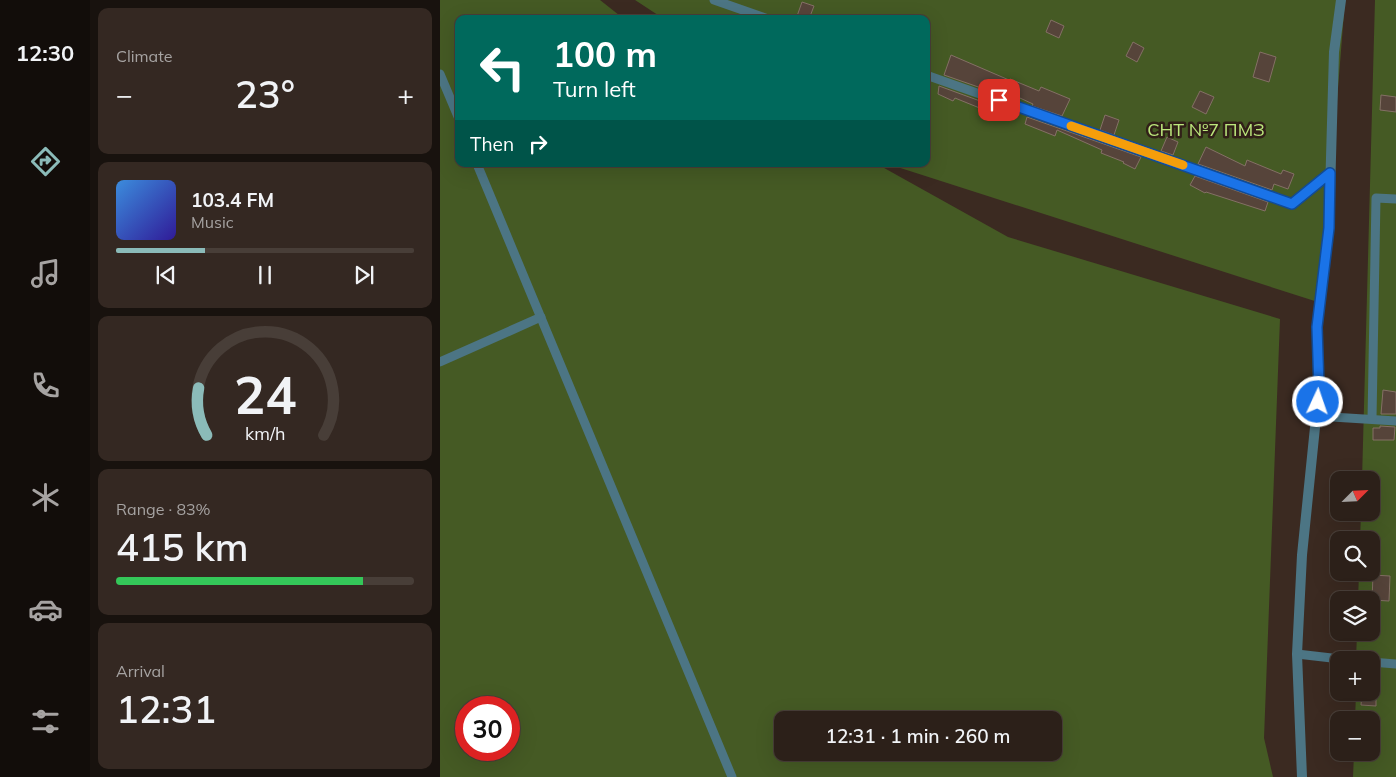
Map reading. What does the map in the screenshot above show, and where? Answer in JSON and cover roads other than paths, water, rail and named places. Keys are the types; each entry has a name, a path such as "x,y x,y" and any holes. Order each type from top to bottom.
{"street":[{"path":"1302,777 1297,654 1302,555 1319,388 1317,327 1329,228 1334,52 1341,0"}],"lane":[{"path":"714,0 757,15"},
{"path":"440,74 455,110"},
{"path":"930,76 1292,204 1330,173"},
{"path":"478,167 732,777"},
{"path":"1372,419 1376,198 1396,199"},
{"path":"440,362 541,317"},
{"path":"1316,416 1396,421"},
{"path":"1297,654 1330,658"},
{"path":"1380,663 1396,664"}],"park label":[{"name":"СНТ №7 ПМЗ","path":"1206,130"}]}
